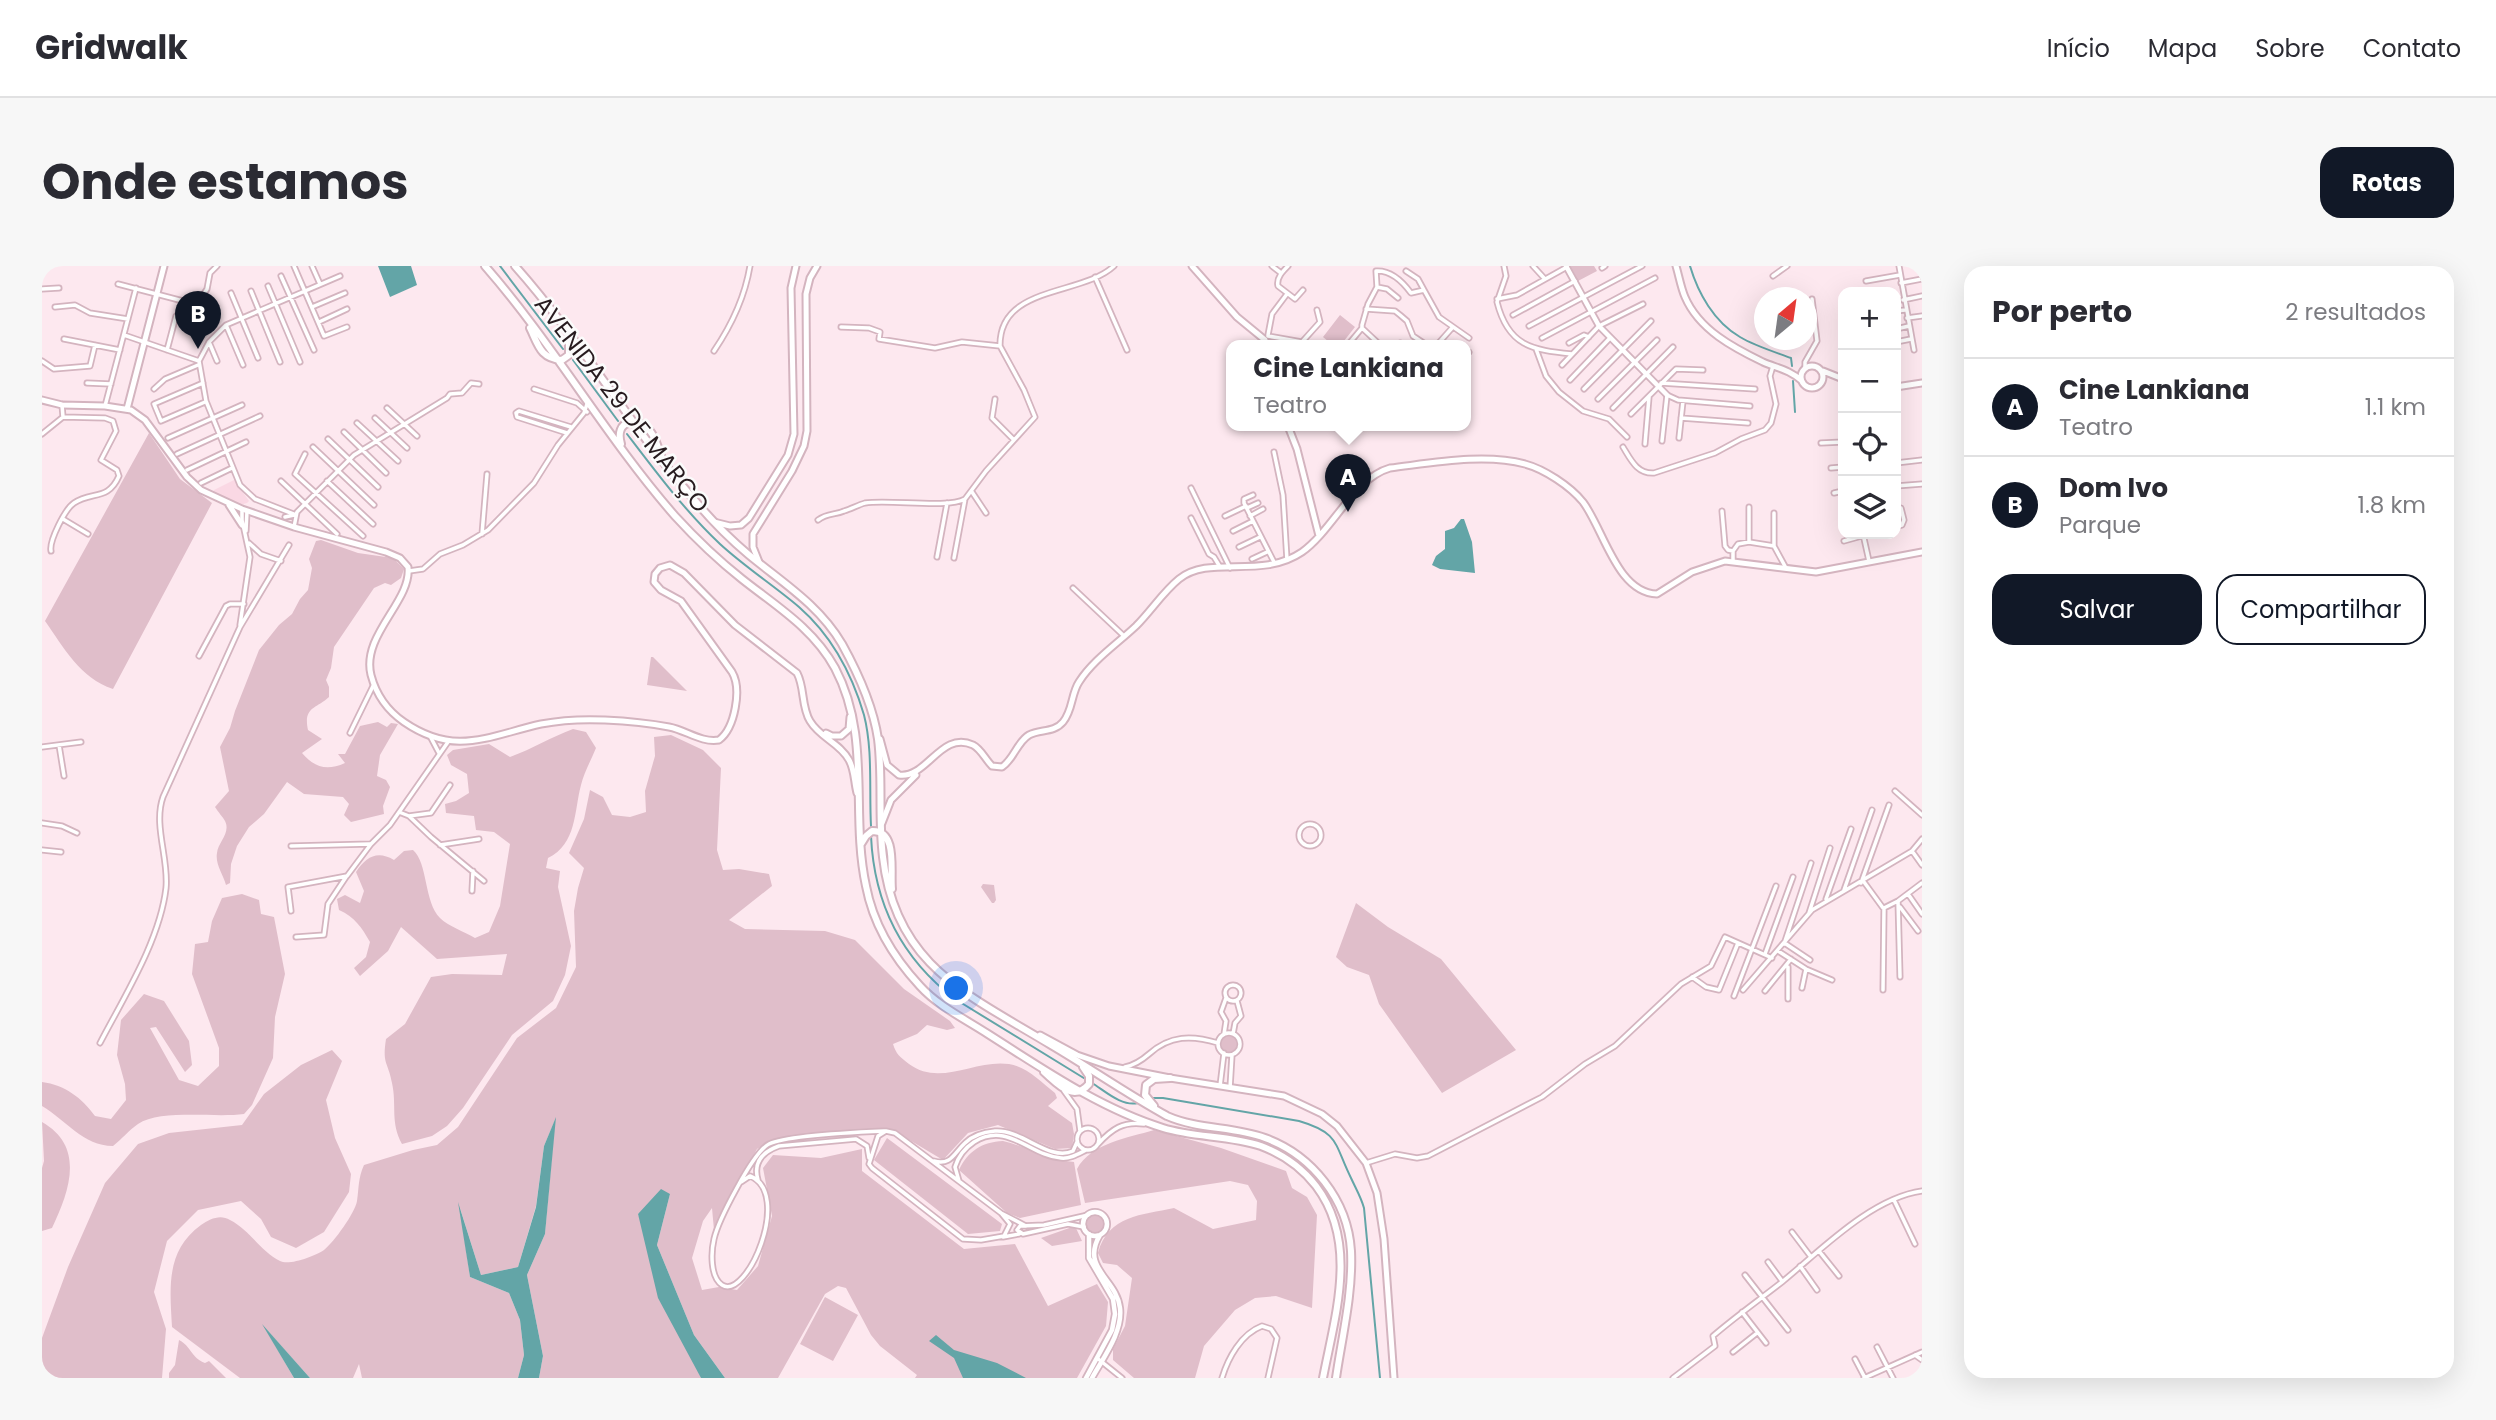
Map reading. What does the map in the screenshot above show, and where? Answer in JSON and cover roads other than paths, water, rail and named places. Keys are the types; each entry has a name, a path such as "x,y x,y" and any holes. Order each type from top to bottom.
{"main road":[{"path":"127,409 164,266"},
{"name":"AVENIDA 29 DE MARÇO","path":"485,266 523,313 540,351 547,357 558,360 665,503 727,567 814,636 834,667 850,704 858,740 861,846 865,885 888,944 920,986 1017,1052 1132,1116 1186,1134 1247,1143 1272,1151 1304,1173 1321,1194 1339,1237 1341,1270 1323,1378"},
{"name":"AVENIDA 29 DE MARÇO","path":"515,266 665,466 714,522 803,597 830,625 854,668 875,723 881,829 891,847 894,904 910,937 944,979 1006,1018"},
{"path":"714,522 735,526 741,525 749,518 781,469 794,434 791,288 796,266"},
{"path":"761,564 752,547 753,534 792,471 804,446 807,431 806,294 810,278 817,266"},
{"path":"1192,266 1237,317 1265,340"},
{"path":"1676,266 1687,301 1711,330 1734,347 1773,366 1790,371 1812,389 1819,387 1823,381 1820,369"},
{"path":"558,360 566,358 570,351 568,334"},
{"path":"1790,371 1815,367 1838,378"},
{"path":"1802,381 1805,369"},
{"path":"1823,381 1835,377"},
{"path":"1901,386 1922,383"},
{"path":"42,400 62,405 127,409 145,420 196,486 245,510 284,520 294,527 386,552 404,561 409,571 405,585 373,647 370,665 374,684 393,713 430,736 448,742 482,740 543,724 581,719 670,727 712,741 724,737 737,698 737,682 685,606 654,582 657,570 666,565 674,566 736,625 797,673 806,714 814,727 849,759 859,803"},
{"path":"622,449 620,429 633,422"},
{"path":"1290,431 1319,536"},
{"path":"875,723 886,761 894,773 903,776 910,775 944,748 969,743 977,747 992,766 998,768 1006,765 1020,743 1028,736 1062,724 1069,713 1078,683 1179,579 1198,569 1275,564 1287,560 1303,551 1360,489 1385,470 1498,459 1535,468 1577,496 1597,525 1625,579 1644,593 1657,594 1699,569 1721,562 1733,561 1816,572 1922,552"},
{"path":"226,502 242,525"},
{"path":"806,714 822,731 837,737 849,729 850,704"},
{"path":"861,846 868,833 881,829 887,806 894,796 934,756"},
{"path":"1006,1018 1167,1116 1195,1126 1256,1135 1294,1153 1318,1172 1332,1191 1349,1233 1351,1251 1336,1378"},
{"path":"1006,1018 1077,1055 1110,1066 1284,1096 1307,1105 1337,1126 1366,1163 1381,1210 1394,1378"},
{"path":"1017,1052 1063,1089 1072,1092 1083,1090 1089,1084 1087,1073 1077,1061"},
{"path":"1167,1116 1147,1098 1145,1089 1151,1080 1170,1078"}],"street":[{"path":"167,350 176,316 201,298 210,274 217,266"},
{"path":"294,266 324,336 347,327"},
{"path":"312,266 320,284"},
{"path":"714,351 734,315 750,266"},
{"path":"954,558 965,499 1033,421 1035,415 1000,346 1006,323 1022,304 1095,277 1114,266"},
{"path":"1272,266 1281,274"},
{"path":"1288,266 1277,283 1295,299 1303,290"},
{"path":"1504,266 1506,276 1497,299 1502,319 1511,334 1525,345 1536,349 1572,354"},
{"path":"1532,266 1544,278"},
{"path":"1529,326 1642,266"},
{"path":"1773,276 1787,266"},
{"path":"1899,266 1914,350"},
{"path":"1497,299 1517,295 1558,268 1566,267 1599,326 1660,384 1667,395 1683,401 1750,406"},
{"path":"1352,340 1362,328 1366,309 1377,287 1376,271 1385,271 1410,292 1424,290"},
{"path":"1406,271 1418,279 1437,316 1469,338"},
{"path":"1866,281 1900,275"},
{"path":"281,276 314,350"},
{"path":"296,515 249,495 240,485 206,401 199,363 209,342 226,325 340,276"},
{"path":"1095,277 1128,350"},
{"path":"1542,338 1655,278"},
{"path":"1901,283 1922,279"},
{"path":"1513,315 1575,281"},
{"path":"118,284 183,301"},
{"path":"268,286 300,362"},
{"path":"1377,287 1387,289 1398,298"},
{"path":"42,289 59,288"},
{"path":"105,406 136,288"},
{"path":"251,291 280,362"},
{"path":"231,293 258,358"},
{"path":"312,307 345,293"},
{"path":"1266,340 1272,314 1287,294"},
{"path":"1903,300 1922,296"},
{"path":"1562,365 1599,326 1643,304"},
{"path":"55,307 75,306 90,313 128,319"},
{"path":"319,322 347,309"},
{"path":"1366,309 1395,311 1401,314 1413,336 1419,340"},
{"path":"1305,340 1320,322 1317,310"},
{"path":"1901,310 1905,310"},
{"path":"1907,318 1922,316"},
{"path":"1584,389 1651,321"},
{"path":"226,325 243,365"},
{"path":"1901,328 1909,326"},
{"path":"841,327 875,330 880,332 879,339 935,348 962,342 1000,346"},
{"path":"1362,328 1375,340"},
{"path":"1441,340 1452,328"},
{"path":"124,335 199,363"},
{"path":"1569,343 1584,335 1589,337"},
{"path":"1570,380 1610,338"},
{"path":"64,339 120,350"},
{"path":"1901,341 1912,339"},
{"path":"1598,399 1657,340"},
{"path":"209,342 217,361"},
{"path":"42,362 54,369 88,367 96,345"},
{"path":"1613,408 1673,347"},
{"path":"1536,349 1546,376 1559,391 1583,411 1609,419 1627,437"},
{"path":"1805,369 1805,362 1812,350"},
{"path":"154,389 165,379 199,363"},
{"path":"1623,447 1639,470 1651,474 1708,456 1741,439 1760,433 1771,423 1776,404 1770,376 1773,366"},
{"path":"1631,414 1678,368 1703,370"},
{"path":"87,383 111,384"},
{"path":"203,383 154,404 160,422 206,401"},
{"path":"281,509 284,520 296,515 349,459 362,449 405,425 450,394 465,391 471,383 479,384"},
{"path":"1660,384 1755,389"},
{"path":"534,388 577,402 586,411 600,417"},
{"path":"1645,444 1649,395"},
{"path":"1662,441 1667,395"},
{"path":"995,399 992,418 1014,440"},
{"path":"409,571 423,569 440,554 482,534 534,483 571,427 586,411 587,400"},
{"path":"1679,438 1683,401"},
{"path":"62,405 63,417"},
{"path":"168,438 242,405"},
{"path":"387,408 417,436"},
{"path":"567,433 517,417 516,412 571,427"},
{"path":"177,454 260,416"},
{"path":"42,433 63,417 104,418 113,421 116,432 101,460 119,474 111,489 74,503 51,542 51,551"},
{"path":"375,418 407,448"},
{"path":"1682,418 1748,423"},
{"path":"357,423 398,461"},
{"path":"344,432 386,473"},
{"path":"328,439 378,487"},
{"path":"187,470 246,442"},
{"path":"1821,443 1838,442"},
{"path":"313,447 374,505"},
{"path":"1275,452 1283,495 1287,560"},
{"path":"305,454 295,474 363,536"},
{"path":"1901,462 1922,460"},
{"path":"1831,468 1838,467"},
{"path":"201,483 232,468"},
{"path":"482,534 487,474"},
{"path":"281,481 337,534"},
{"path":"327,481 373,524"},
{"path":"1901,486 1922,484"},
{"path":"1191,488 1230,568"},
{"path":"971,491 986,513"},
{"path":"1834,493 1838,492"},
{"path":"1253,495 1244,499 1246,507 1275,564"},
{"path":"818,520 826,514 844,512 864,503 947,503 965,499"},
{"path":"937,557 947,503"},
{"path":"1225,516 1258,503"},
{"path":"1749,507 1749,542"},
{"path":"1901,508 1904,520 1901,525"},
{"path":"1250,516 1263,509"},
{"path":"245,510 242,525 246,533"},
{"path":"240,627 249,566 245,510"},
{"path":"1722,511 1725,546 1732,551"},
{"path":"1774,513 1774,546 1786,568"},
{"path":"294,527 296,515"},
{"path":"1191,518 1209,554 1220,567"},
{"path":"63,519 88,534"},
{"path":"1233,531 1253,521"},
{"path":"1239,547 1260,537"},
{"path":"1844,541 1849,539"},
{"path":"1864,539 1870,563"},
{"path":"247,541 261,554 281,561"},
{"path":"1733,561 1732,551 1738,544 1749,542 1774,546"},
{"path":"100,1043 143,960 165,893 167,875 161,803 240,627 289,545"},
{"path":"1252,559 1267,552"},
{"path":"1073,588 1124,636"},
{"path":"199,656 226,606 244,604"},
{"path":"350,733 374,684"},
{"path":"430,736 439,754"},
{"path":"42,747 81,742"},
{"path":"296,937 324,934 328,904 371,844 384,833 448,742"},
{"path":"59,745 64,776"},
{"path":"409,816 432,813 450,785"},
{"path":"1895,791 1922,815"},
{"path":"1862,882 1889,805"},
{"path":"1843,892 1872,810"},
{"path":"399,812 409,816 484,881"},
{"path":"42,823 62,826 77,833"},
{"path":"1312,824 1318,828 1321,837 1316,845 1309,846 1300,841 1299,834 1305,825 1312,824"},
{"path":"1825,901 1852,829"},
{"path":"440,845 479,839"},
{"path":"1743,990 1809,913 1912,851 1922,839"},
{"path":"291,846 371,844"},
{"path":"1809,913 1830,848"},
{"path":"42,850 61,852"},
{"path":"1912,851 1922,864"},
{"path":"1786,942 1811,863"},
{"path":"472,891 473,871"},
{"path":"290,911 288,887 347,876"},
{"path":"1765,955 1793,877"},
{"path":"1862,882 1884,908 1883,990"},
{"path":"1884,908 1898,903 1922,883"},
{"path":"1734,996 1776,886"},
{"path":"1908,894 1922,914"},
{"path":"1898,903 1918,931"},
{"path":"1898,903 1900,977"},
{"path":"1366,1163 1395,1154 1417,1158 1428,1156 1524,1107 1615,1046 1665,996 1712,965 1724,938 1772,958"},
{"path":"1786,942 1810,960"},
{"path":"1692,977 1706,987 1719,990 1738,943"},
{"path":"1778,951 1806,969 1832,979"},
{"path":"1765,991 1791,959"},
{"path":"1788,965 1788,999"},
{"path":"1802,988 1806,969"},
{"path":"1224,1034 1233,1034 1238,1038 1237,1050 1232,1054 1219,1049 1218,1043 1224,1034 1226,1021 1221,1013 1226,988 1236,985 1242,994 1237,1001 1232,1002 1226,998"},
{"path":"1233,1034 1241,1013 1237,1001"},
{"path":"1226,1021 1235,1023"},
{"path":"1122,1068 1135,1065 1159,1046 1177,1038 1200,1038 1218,1043"},
{"path":"1220,1086 1224,1053"},
{"path":"1230,1088 1232,1054"},
{"path":"1143,1059 1140,1066 1145,1073"},
{"path":"929,1159 946,1163 968,1140 993,1131 1009,1132 1060,1154 1073,1151 1080,1131 1077,1109 1063,1089"},
{"path":"960,1182 955,1171 958,1159 971,1144 986,1137 997,1135 1013,1138 1056,1158 1068,1158 1093,1149 1107,1133 1121,1125 1130,1123 1160,1127"},
{"path":"1080,1131 1088,1128 1095,1130 1099,1137 1098,1144"},
{"path":"869,1164 876,1138 886,1131"},
{"path":"741,1182 751,1176 758,1182 765,1193 768,1207 763,1240 739,1283 730,1287 722,1285 716,1277 713,1260 714,1239 741,1182 758,1153 774,1142 886,1131 895,1133 1001,1213 1026,1226"},
{"path":"758,1182 756,1169 763,1154 773,1147 793,1143 859,1140 868,1149 869,1164 876,1173 963,1239 1001,1237 1068,1224 1084,1227"},
{"path":"1077,1142 1086,1150"},
{"path":"1674,1378 1715,1346 1714,1336 1741,1312 1868,1214 1894,1200 1921,1191 1922,1197"},
{"path":"1894,1200 1915,1244"},
{"path":"1001,1213 1010,1224 1007,1234 1001,1237"},
{"path":"1020,1234 1018,1227 1044,1225 1098,1213 1106,1219 1107,1227 1100,1235 1093,1252 1095,1261 1121,1308 1117,1330 1086,1378"},
{"path":"1088,1215 1084,1220 1084,1227 1089,1234 1089,1258 1113,1299 1115,1314 1112,1330 1092,1378"},
{"path":"1792,1232 1811,1257"},
{"path":"1089,1234 1100,1235"},
{"path":"1819,1251 1839,1276"},
{"path":"1768,1262 1782,1282"},
{"path":"1800,1266 1817,1290"},
{"path":"1745,1275 1788,1330"},
{"path":"1741,1312 1766,1343"},
{"path":"1222,1378 1237,1348 1252,1331 1262,1326 1271,1329 1277,1338 1268,1378"},
{"path":"1733,1352 1757,1333"},
{"path":"1877,1347 1893,1378"},
{"path":"1855,1359 1865,1378 1922,1352"},
{"path":"1915,1355 1922,1360"},
{"path":"1099,1360 1122,1378"}],"water":[{"path":"378,266 411,266 417,285 390,297"},
{"path":"1464,519 1472,542 1475,573 1440,569 1432,565 1436,556 1445,549 1445,531 1454,528"},
{"path":"556,1117 545,1234 527,1275 543,1356 539,1378 518,1378 524,1355 520,1320 509,1293 470,1277 458,1202 481,1275 518,1267 536,1207 544,1146"},
{"path":"661,1189 670,1194 657,1245 694,1335 725,1378 701,1378 658,1298 638,1214"},
{"path":"262,1324 310,1378 294,1378"},
{"path":"936,1335 954,1350 997,1363 1026,1378 963,1378 954,1358 929,1341"}],"waterway":[{"path":"500,266 563,349"},
{"path":"1690,266 1702,296 1722,323 1746,340 1791,358 1792,366"},
{"path":"573,360 618,421"},
{"path":"1793,381 1795,412"},
{"path":"627,434 671,491 707,531 799,607 821,630 839,656 859,700 867,728 871,826"},
{"path":"871,836 873,861 885,906 905,947 920,966 955,999 1087,1080"},
{"path":"1092,1083 1120,1101 1138,1103"},
{"path":"1153,1098 1299,1121 1322,1130 1334,1141 1364,1208 1380,1378"}],"place":[{"name":"Dom Ivo","path":"198,349"},
{"name":"Cine Lankiana","path":"1348,512"}]}
